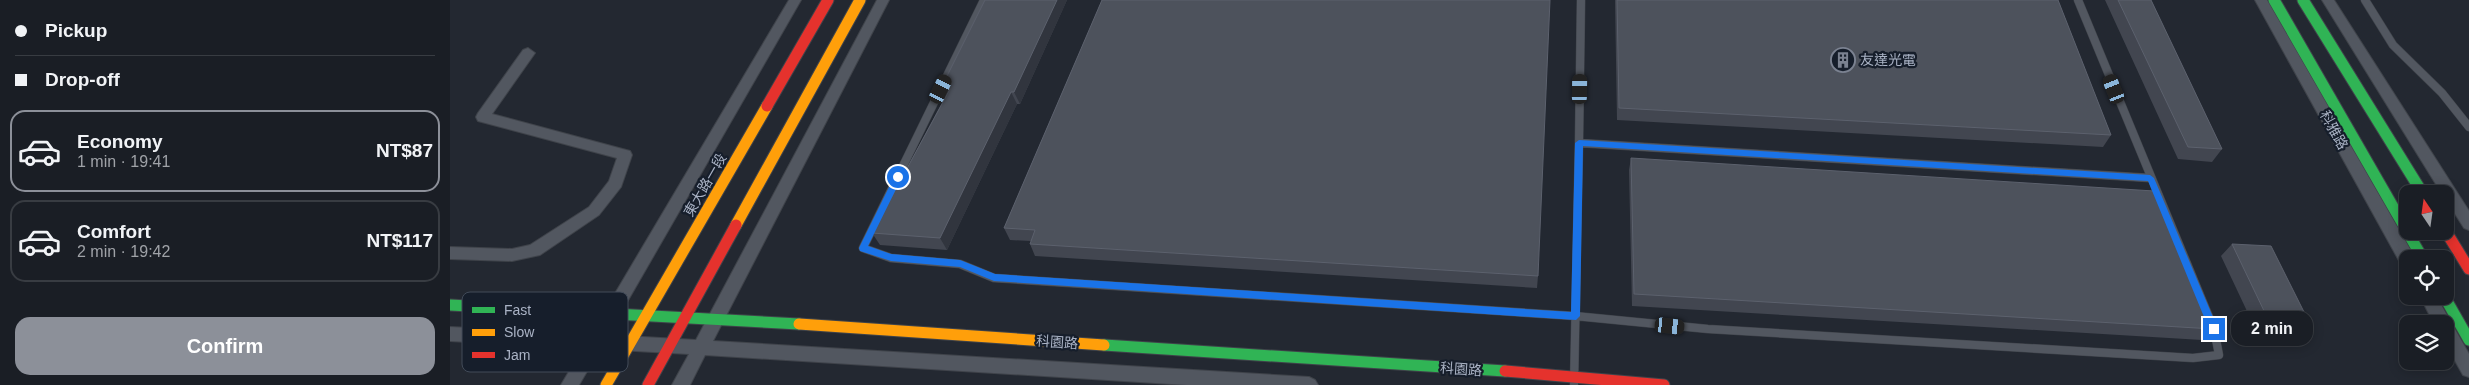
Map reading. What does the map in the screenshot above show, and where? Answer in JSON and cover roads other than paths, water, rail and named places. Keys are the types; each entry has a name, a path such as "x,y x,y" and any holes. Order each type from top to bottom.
{"street":[{"path":"624,292 795,0"},
{"name":"東大路一段","path":"628,346 828,0"},
{"path":"648,385 860,0"},
{"path":"681,385 884,0"},
{"name":"科雅路","path":"2261,0 2402,250"},
{"name":"科雅路","path":"2274,0 2417,250"},
{"path":"2304,0 2417,185"},
{"path":"2328,0 2469,224"},
{"path":"450,253 512,255 534,251 594,211 616,183 625,155 483,117 528,53"},
{"path":"2451,240 2469,268"},
{"path":"2449,305 2469,340"},
{"name":"科園路","path":"628,314 717,319 1574,381 1664,385"},
{"name":"科園路","path":"630,343 1309,385"},
{"path":"2454,343 2469,370"},
{"path":"570,385 577,372"},
{"name":"東大路一段","path":"606,385 613,372"}],"lane":[{"path":"984,0 863,248 891,258 960,264 994,278 1576,316 1728,330 2192,358 2219,355 2214,329 2078,0"},
{"path":"1574,381 1581,0"},
{"path":"2365,0 2393,45 2442,93 2469,127"},
{"path":"1579,143 2150,178"}],"place":[{"name":"友達光電","path":"1843,60"}]}
